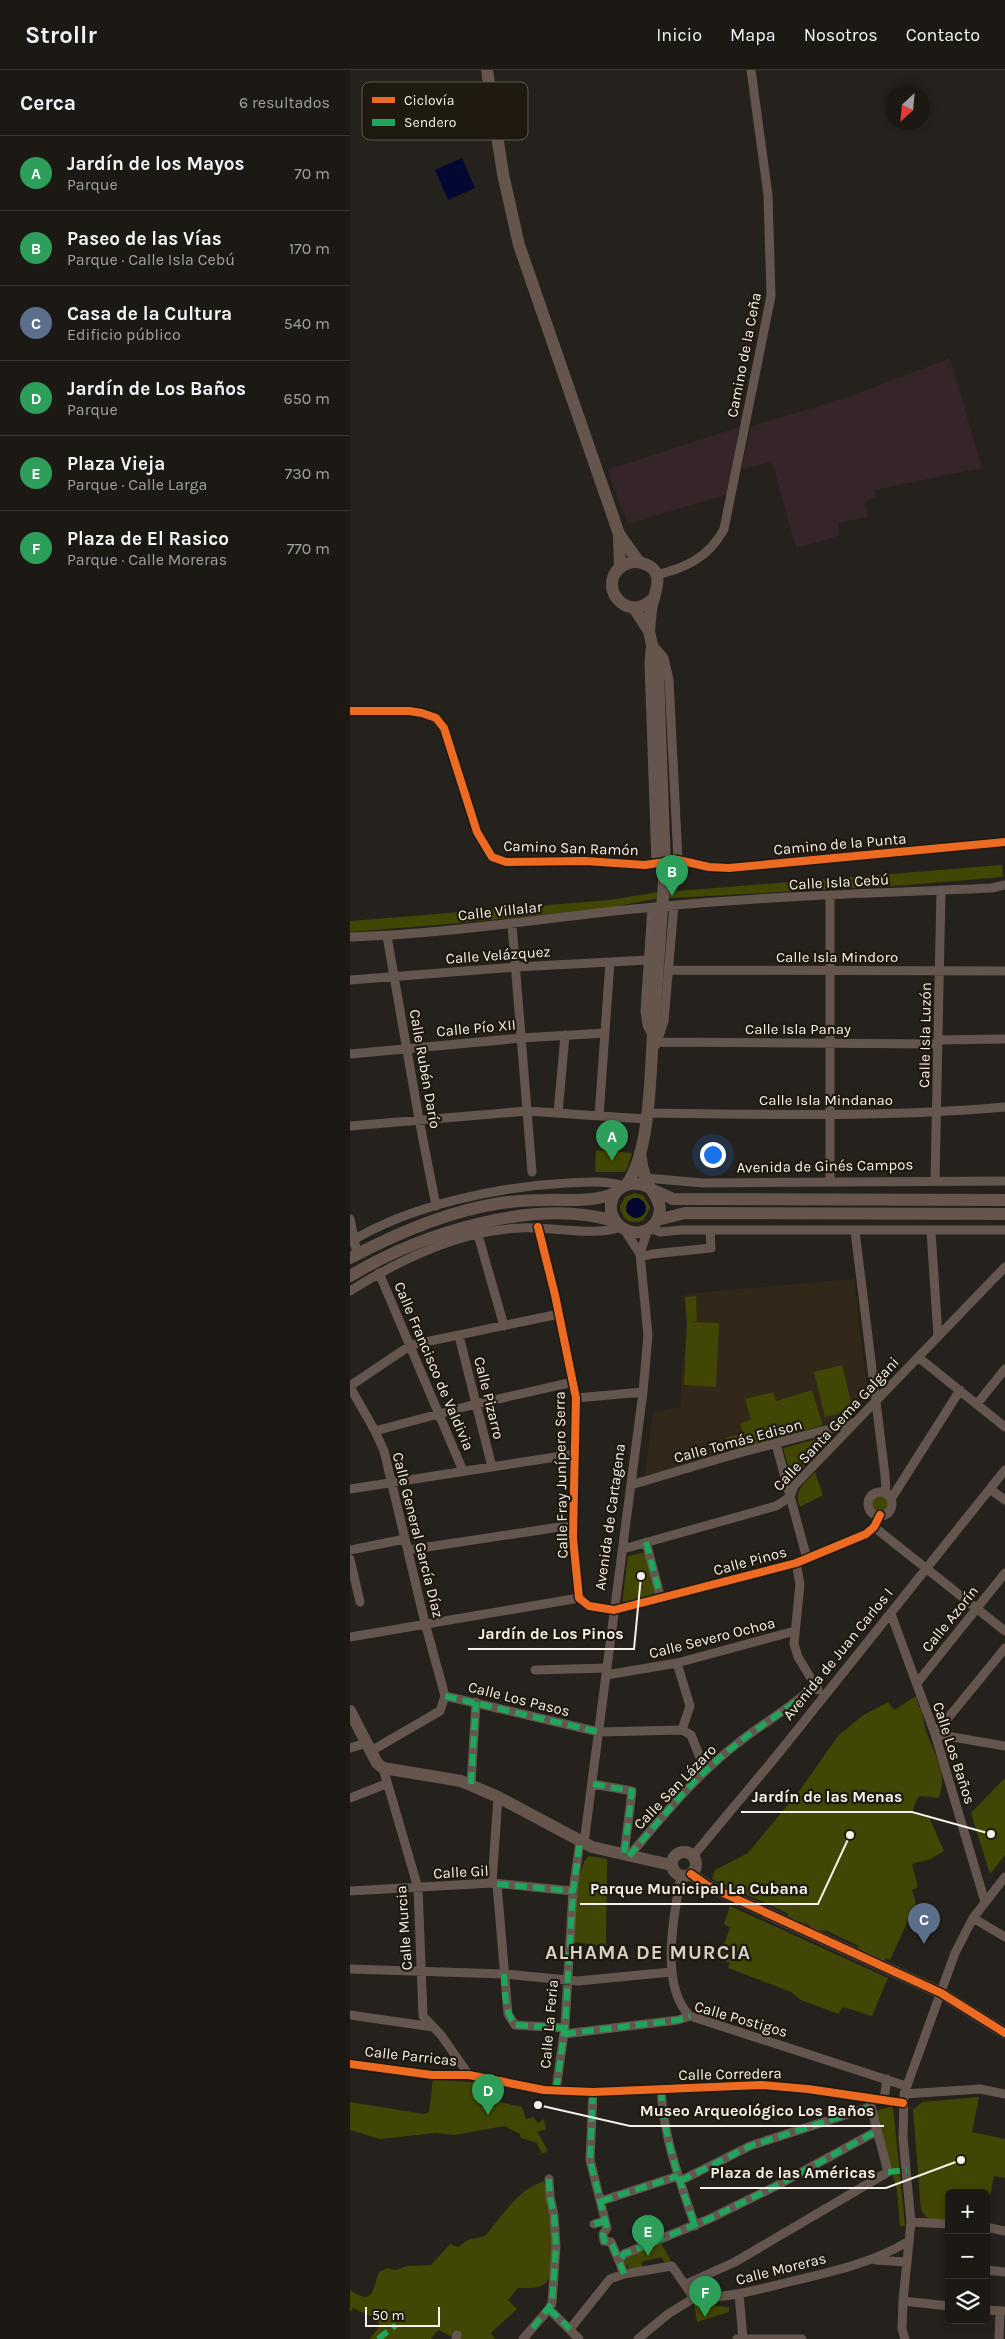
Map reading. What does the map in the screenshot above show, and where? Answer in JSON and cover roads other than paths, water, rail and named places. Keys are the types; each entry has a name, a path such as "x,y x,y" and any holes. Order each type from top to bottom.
{"main road":[{"path":"498,140 513,226 619,534 639,562"},
{"path":"619,534 620,568"},
{"path":"650,637 654,599 658,584 656,575 646,564 639,562 625,564 613,578 613,592 621,603 634,608 641,607 654,599"},
{"path":"619,1226 610,1207 637,1166 646,1116 651,1055 655,1039 654,1020 665,868 658,673 650,637 634,608"},
{"path":"640,1153 649,1186 660,1205 651,1226"},
{"path":"354,1256 410,1229 478,1208 501,1203 543,1200 592,1200 622,1188 639,1184 649,1186"},
{"name":"Avenida de Ginés Campos","path":"649,1186 673,1199 1005,1200"},
{"path":"350,1276 424,1240 486,1221 536,1214 598,1216 636,1232 685,1214 1005,1214"},
{"path":"352,1719 377,1764 383,1768 471,1784 582,1842 627,1855 673,1860 682,1852 693,1856 695,1867 686,1875"},
{"path":"673,1860 674,1871 941,1993 1005,2033"}],"street":[{"name":"Camino de la Ceña","path":"656,575 679,570 706,554 717,543 724,529 771,296 768,195 751,70"},
{"path":"650,637 664,658 669,680 678,860"},
{"path":"650,637 649,662 656,864"},
{"name":"Camino San Ramón","path":"350,711 408,711 436,718 444,728 477,832 492,857 506,862 585,861 656,864 678,860"},
{"name":"Camino de la Punta","path":"678,860 709,867 729,868 1005,842"},
{"name":"Calle Isla Cebú","path":"652,907 830,895 992,888 1005,885"},
{"name":"Calle Isla Luzón","path":"935,1181 941,890"},
{"path":"830,895 832,1115 830,1182"},
{"path":"655,1039 664,1021 674,905"},
{"path":"652,907 645,1011 647,1025 655,1039"},
{"name":"Calle Villalar","path":"350,937 387,936 512,924 652,907"},
{"path":"512,924 532,1172"},
{"name":"Calle Rubén Darío","path":"387,936 436,1206"},
{"name":"Calle Velázquez","path":"350,980 516,967 648,960"},
{"path":"599,1116 610,962"},
{"name":"Calle Isla Mindoro","path":"669,970 1005,971"},
{"name":"Calle Pío XII","path":"350,1054 522,1038 605,1033"},
{"path":"558,1113 565,1035"},
{"name":"Calle Isla Panay","path":"655,1039 831,1043 1005,1039"},
{"name":"Calle Isla Mindanao","path":"350,1126 527,1111 599,1116 832,1115 937,1113 1005,1107"},
{"name":"Avenida de Ginés Campos","path":"649,1186 703,1183 1005,1181"},
{"path":"352,1240 402,1218 436,1206 489,1193 532,1185 602,1182 622,1188"},
{"path":"350,1218 354,1256"},
{"path":"350,1292 379,1273 427,1250 478,1234 518,1228 597,1231 619,1226"},
{"name":"Avenida de Cartagena","path":"619,1226 640,1256"},
{"path":"651,1226 660,1232 710,1230 1005,1230"},
{"name":"Avenida de Cartagena","path":"582,1842 593,1784 643,1392 648,1335 640,1256 651,1226"},
{"name":"Calle Fray Junípero Serra","path":"538,1228 559,1314 576,1398 573,1525 579,1598"},
{"path":"640,1256 710,1248 710,1230"},
{"path":"931,1230 938,1336"},
{"path":"855,1231 890,1510 880,1515 873,1513 868,1502 874,1493 888,1496"},
{"path":"478,1234 504,1326"},
{"name":"Calle Santa Gema Galgani","path":"623,1549 776,1506 790,1497 794,1486 1005,1267"},
{"name":"Calle Francisco de Valdivia","path":"379,1273 463,1471"},
{"path":"350,1386 411,1345 559,1314"},
{"name":"Calle Pizarro","path":"459,1336 492,1466"},
{"path":"918,1357 1005,1426"},
{"path":"977,1404 1005,1370"},
{"path":"376,1431 476,1404 573,1382"},
{"name":"Calle General García Díaz","path":"350,1386 376,1431 384,1450 390,1484 445,1696"},
{"path":"888,1496 960,1390"},
{"path":"576,1398 643,1392"},
{"name":"Calle Tomás Edison","path":"631,1486 724,1457 853,1423"},
{"path":"776,1444 807,1559"},
{"path":"350,1489 575,1454"},
{"name":"Avenida de Juan Carlos I","path":"693,1856 825,1696 1005,1470"},
{"path":"990,1489 1005,1500"},
{"name":"Calle Pinos","path":"614,1610 796,1563 855,1540 870,1532 880,1515"},
{"path":"408,1550 573,1525"},
{"path":"874,1527 1005,1631"},
{"path":"350,1550 405,1539"},
{"path":"646,1542 662,1599"},
{"path":"350,1559 360,1602"},
{"path":"796,1563 800,1584 794,1644 798,1657 814,1686 825,1696"},
{"name":"Calle Azorín","path":"917,1683 1005,1573"},
{"path":"350,1637 579,1598 589,1606 614,1610"},
{"name":"Calle Los Baños","path":"891,1614 935,1734 985,1902"},
{"name":"Calle Severo Ochoa","path":"535,1670 606,1672 677,1663 795,1631"},
{"path":"1005,1648 935,1734 1005,1746"},
{"path":"677,1663 690,1706 682,1730 691,1735 705,1770"},
{"name":"Calle San Lázaro","path":"627,1855 705,1770 738,1743 794,1704 814,1686"},
{"name":"Calle Los Pasos","path":"350,1748 369,1747 440,1711 445,1696 599,1732 682,1730"},
{"path":"471,1784 476,1702"},
{"name":"Calle Murcia","path":"383,1768 386,1784 418,1888 423,2016 441,2035 469,2075"},
{"path":"350,1798 386,1784"},
{"path":"593,1784 632,1791 627,1855"},
{"path":"498,1798 494,1883 504,1974"},
{"name":"Calle La Feria","path":"556,2090 564,2031 573,1891 582,1842"},
{"path":"686,1875 677,1897 671,1972 680,2002 690,2016"},
{"path":"905,2339 902,2328 903,2301 911,2222 904,2094 955,1953 974,1918 1005,1877"},
{"name":"Calle Gil","path":"350,1891 494,1883 573,1891"},
{"path":"974,1918 1005,1937"},
{"path":"350,1969 504,1974 578,1981 671,1972"},
{"name":"Calle Postigos","path":"504,1974 506,2006 508,2014 515,2025 564,2031 678,2020 690,2016 887,2079 904,2094"},
{"path":"350,2015 433,2027"},
{"name":"Calle Parricas","path":"350,2064 432,2075 469,2075 556,2090"},
{"path":"884,2099 887,2079"},
{"name":"Calle Corredera","path":"556,2090 593,2092 761,2086 884,2099 904,2094"},
{"path":"660,2089 662,2117 668,2145 695,2226"},
{"path":"904,2094 980,2089 1005,2094"},
{"path":"593,2092 590,2160 607,2228 602,2234 604,2240 611,2242 622,2258 624,2274"},
{"path":"868,2097 888,2172"},
{"path":"601,2201 679,2179 750,2146 870,2107"},
{"path":"622,2258 695,2226 774,2187 877,2131"},
{"path":"686,2284 735,2262 821,2214 888,2172 907,2170"},
{"path":"523,2339 552,2303 556,2246 549,2179"},
{"path":"594,2224 604,2218"},
{"path":"911,2222 945,2224"},
{"path":"990,2229 1005,2231"},
{"name":"Calle Moreras","path":"694,2298 718,2298 740,2294 873,2260 910,2241"},
{"name":"Calle Moreras","path":"873,2260 907,2262"},
{"path":"570,2329 610,2280 624,2274 667,2266 675,2268 694,2298 668,2314 638,2339"},
{"path":"990,2270 1005,2272"},
{"path":"740,2294 743,2339"},
{"path":"903,2301 945,2306"},
{"path":"549,2309 579,2339"},
{"path":"998,2339 1002,2311"},
{"path":"737,2339 802,2339"}],"water":[{"path":"462,158 475,188 448,200 435,170"},
{"path":"632,1198 640,1198 646,1204 646,1212 640,1218 632,1218 626,1212 626,1204"}],"place":[{"name":"Paseo de las Vías","path":"672,896"},
{"name":"Jardín de los Mayos","path":"612,1161"},
{"name":"Jardín de Los Pinos","path":"641,1576"},
{"name":"Jardín de las Menas","path":"991,1834"},
{"name":"Parque Municipal La Cubana","path":"850,1835"},
{"name":"Casa de la Cultura","path":"924,1944"},
{"name":"Museo Arqueológico Los Baños","path":"538,2105"},
{"name":"Jardín de Los Baños","path":"488,2115"},
{"name":"Plaza de las Américas","path":"961,2160"},
{"name":"Plaza Vieja","path":"648,2256"},
{"name":"Plaza de El Rasico","path":"705,2317"}],"district":[{"name":"ALHAMA DE MURCIA","path":"648,1952"}]}
